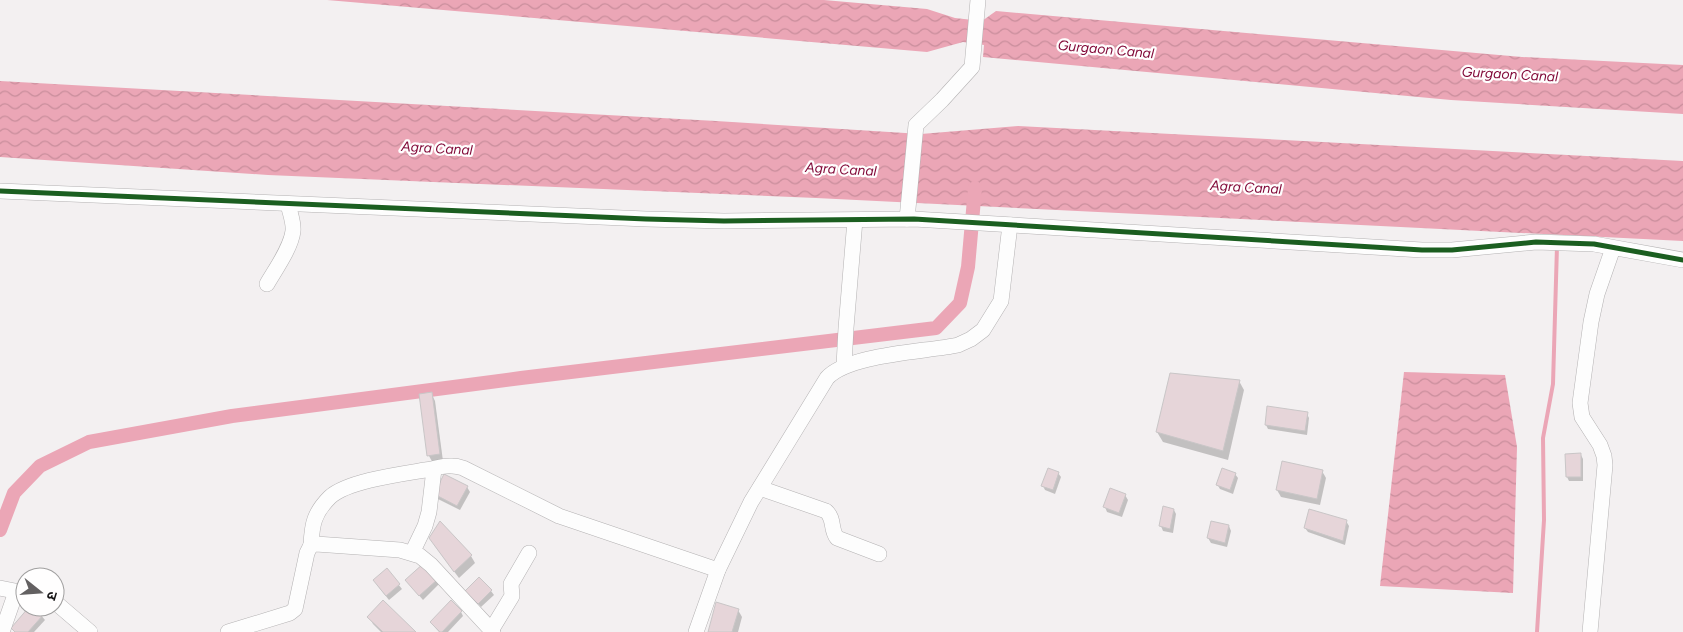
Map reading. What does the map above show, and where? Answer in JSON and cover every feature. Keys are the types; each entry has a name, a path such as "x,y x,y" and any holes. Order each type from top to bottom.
{"street":[{"path":"907,219 916,125 972,67 978,0"},
{"path":"0,190 646,219 724,221 907,219 967,221 1422,250 1452,250 1536,242 1594,244 1683,260"},
{"path":"267,284 292,237 293,227 288,204"},
{"path":"844,366 856,220"},
{"path":"696,632 718,570 760,488 827,378 832,372 855,362 958,346 983,330 1001,301 1010,224"},
{"path":"1590,632 1605,466 1600,445 1582,417 1580,403 1595,303 1613,248"},
{"path":"228,632 290,613 295,609 307,553 311,545 312,524 315,516 338,491 360,484 452,466 463,468 559,516 718,570"},
{"path":"412,552 430,512 434,469"},
{"path":"760,488 826,511 832,518 834,535 837,538 879,554"},
{"path":"311,545 412,552 431,564 493,631 512,596 511,584 529,553"},
{"path":"0,588 15,591"},
{"path":"2,632 15,603"},
{"path":"65,611 90,632"}],"water":[{"name":"Gurgaon Canal","path":"327,0 824,0 927,9 955,18 982,21 996,11 1522,57 1683,65 1683,114 1451,100 983,57 984,45 963,42 927,52"},
{"name":"Agra Canal","path":"0,81 921,134 1018,126 1683,161 1683,241 816,198 268,175 0,157"},
{"path":"1404,372 1505,375 1517,447 1513,593 1380,586"}],"building":[{"path":"1170,373 1240,380 1223,451 1156,432"},
{"path":"432,392 440,454 427,456 419,394"},
{"path":"1267,406 1308,412 1305,431 1265,425"},
{"path":"1581,453 1581,477 1566,477 1565,454"},
{"path":"1282,461 1323,470 1317,499 1276,490"},
{"path":"1048,468 1059,472 1053,490 1041,486"},
{"path":"1222,468 1236,473 1230,490 1216,485"},
{"path":"444,474 468,486 457,506 434,494"},
{"path":"1110,488 1126,494 1119,513 1103,507"},
{"path":"1163,506 1174,509 1170,529 1159,526"},
{"path":"1309,509 1347,520 1343,541 1304,528"},
{"path":"440,521 472,555 454,572 429,538"},
{"path":"1211,521 1229,525 1225,543 1207,538"},
{"path":"424,563 438,579 419,596 405,580"},
{"path":"387,568 400,584 386,596 373,580"},
{"path":"479,577 492,590 478,604 465,591"},
{"path":"383,600 416,632 383,632 367,617"},
{"path":"451,600 462,611 440,632 430,622"},
{"path":"716,602 739,609 732,632 708,632"},
{"path":"20,617 41,617 28,632 15,632 11,628"}],"waterway":[{"path":"0,530 14,493 40,466 89,442 232,416 521,378 936,328 960,303 968,267 975,188"},
{"path":"1537,632 1544,520 1543,438 1553,384 1557,246"}],"cycle path":[{"path":"0,191 646,219 724,221 914,219 1422,250 1452,250 1536,242 1594,244 1683,260"}]}
